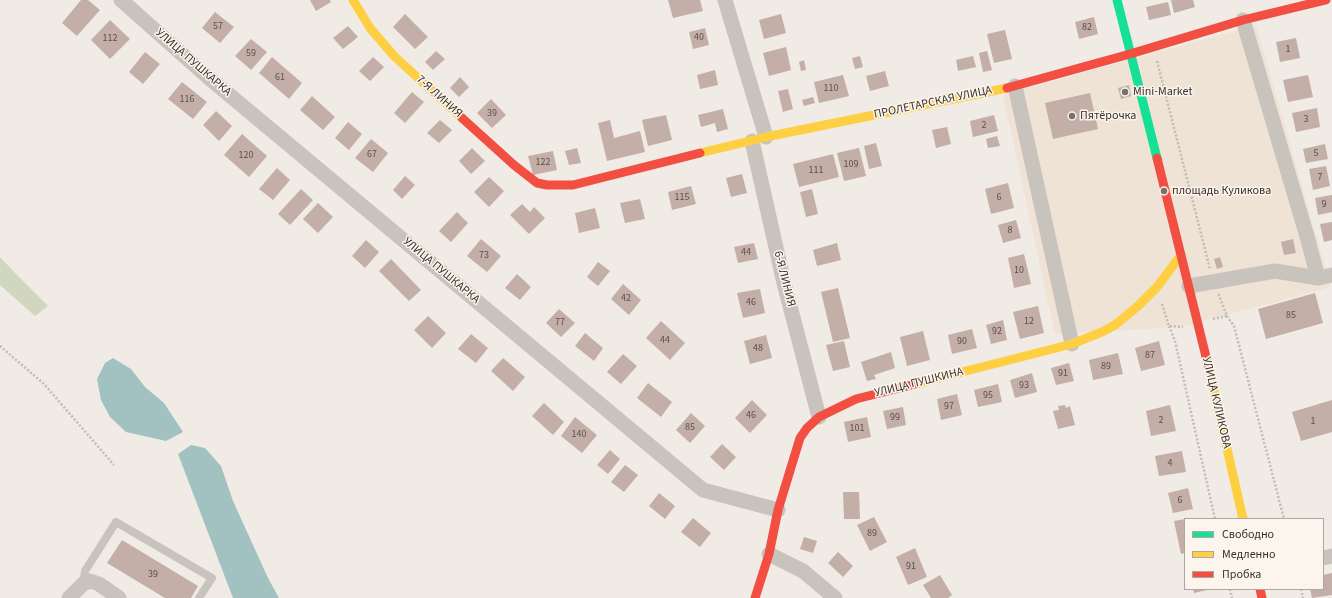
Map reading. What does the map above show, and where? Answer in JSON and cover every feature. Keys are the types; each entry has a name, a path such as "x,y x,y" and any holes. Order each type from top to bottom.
{"street":[{"name":"УЛИЦА ПУШКАРКА","path":"121,0 209,78 703,490 778,510"},
{"name":"7-Я ЛИНИЯ","path":"353,0 370,28 394,56 514,166 537,183"},
{"name":"6-Я ЛИНИЯ","path":"725,0 759,139 784,282 819,418"},
{"path":"1117,0 1189,286 1275,271 1325,277"},
{"name":"ПРОЛЕТАРСКАЯ УЛИЦА","path":"537,183 548,185 572,185 759,139 1015,86 1130,54 1243,20 1326,0"},
{"path":"1243,20 1308,240 1325,277"},
{"path":"1015,86 1072,344"},
{"name":"УЛИЦА ПУШКИНА","path":"755,598 770,554 778,510 800,438 807,428 819,418 856,399 1072,344 1102,332 1116,325 1138,306 1157,287 1181,256"},
{"name":"УЛИЦА КУЛИКОВА","path":"1189,286 1243,518"},
{"path":"770,554 803,571 835,598"},
{"path":"69,598 83,584 90,582 100,584 119,598"}],"lane":[{"path":"83,584 85,571 116,522 212,578 199,598"}],"path":[{"path":"1153,47 1214,282"},
{"path":"1227,316 1234,326 1284,518"},
{"path":"1169,326 1175,341 1214,518"},
{"path":"0,346 44,384 114,465"}],"green space":[{"path":"0,257 48,306 35,316 0,285"}],"shaded area":[{"name":"площадь Куликова","path":"1256,25 1331,287 1181,327 1055,334 1003,95"}],"water":[{"path":"113,358 131,369 145,387 164,403 183,432 166,441 126,432 110,417 101,400 97,379 105,363"},
{"path":"191,445 205,448 221,466 233,501 268,578 279,598 233,598 178,454"}],"building":[{"path":"81,0 88,0 100,10 77,36 62,23"},
{"path":"310,0 330,0 331,2 316,11"},
{"path":"668,0 700,0 703,11 673,18"},
{"path":"1171,0 1193,0 1195,7 1174,13"},
{"path":"1168,2 1171,15 1149,20 1146,7"},
{"path":"215,12 234,27 220,43 202,28"},
{"path":"405,14 428,37 415,49 393,27"},
{"path":"781,14 786,33 764,39 759,20"},
{"path":"1094,17 1098,34 1079,39 1075,22"},
{"path":"110,20 130,39 110,59 91,40"},
{"path":"348,26 358,37 343,49 333,38"},
{"path":"705,28 709,45 693,49 689,32"},
{"path":"1005,30 1012,59 994,63 987,34"},
{"path":"1296,38 1300,58 1280,62 1276,42"},
{"path":"251,39 267,52 251,70 235,56"},
{"path":"786,47 791,70 769,76 763,53"},
{"path":"436,51 445,59 433,70 425,62"},
{"path":"987,51 992,70 983,72 979,53"},
{"path":"145,52 160,64 143,84 129,72"},
{"path":"860,56 863,67 855,69 852,58"},
{"path":"973,56 976,67 958,71 956,60"},
{"path":"272,57 302,83 289,99 259,73"},
{"path":"373,57 384,67 370,81 359,71"},
{"path":"804,60 806,70 801,71 799,62"},
{"path":"715,70 718,85 700,89 697,75"},
{"path":"885,71 889,86 870,91 866,76"},
{"path":"843,75 849,96 819,103 814,82"},
{"path":"1308,75 1313,97 1288,102 1283,80"},
{"path":"460,77 469,87 459,97 450,88"},
{"path":"182,82 207,102 193,119 168,99"},
{"name":"Mini-Market","path":"1129,85 1131,96 1121,99 1118,88"},
{"path":"788,89 793,109 783,112 778,91"},
{"path":"412,92 424,102 405,123 394,113"},
{"name":"Пятёрочка","path":"1090,93 1098,129 1053,139 1045,103"},
{"path":"312,96 335,117 323,130 300,110"},
{"path":"813,97 815,103 804,106 802,100"},
{"path":"491,99 506,115 492,128 477,113"},
{"path":"1317,108 1320,127 1296,132 1292,113"},
{"path":"723,109 728,129 717,132 715,123 701,127 698,115"},
{"path":"216,111 232,126 219,141 203,125"},
{"path":"666,115 672,140 648,146 642,120"},
{"path":"994,115 998,131 973,137 970,121"},
{"path":"440,120 452,130 439,143 427,133"},
{"path":"610,120 614,138 640,131 645,152 607,161 598,123"},
{"path":"348,122 362,134 349,150 335,138"},
{"path":"947,127 951,144 936,148 932,130"},
{"path":"242,134 267,156 249,177 224,155"},
{"path":"997,136 1000,146 988,148 986,139"},
{"path":"371,139 388,153 373,172 355,158"},
{"path":"876,143 882,166 869,169 864,146"},
{"path":"1325,144 1328,159 1306,163 1303,149"},
{"path":"472,148 485,161 471,174 459,161"},
{"path":"577,148 581,163 569,165 565,151"},
{"path":"859,148 866,176 844,181 837,153"},
{"path":"553,151 557,170 533,175 528,156"},
{"path":"833,154 839,177 799,187 793,164"},
{"path":"1326,166 1330,186 1313,190 1309,169"},
{"path":"277,168 290,180 273,200 259,189"},
{"path":"742,174 747,193 731,197 726,178"},
{"path":"405,176 415,185 402,199 393,190"},
{"path":"489,177 504,191 489,207 474,192"},
{"path":"1008,183 1014,208 991,214 985,189"},
{"path":"691,186 696,204 672,210 668,192"},
{"path":"301,189 313,200 290,225 278,214"},
{"path":"812,189 818,214 806,217 800,192"},
{"path":"1332,195 1332,212 1318,215 1315,198"},
{"path":"640,199 645,219 625,223 620,203"},
{"path":"318,203 333,217 318,233 303,219"},
{"path":"522,204 530,212 534,207 545,218 529,234 510,215"},
{"path":"595,208 600,228 579,233 575,213"},
{"path":"457,212 468,223 451,242 439,231"},
{"path":"1016,220 1021,238 1003,243 998,225"},
{"path":"1332,222 1332,240 1324,242 1320,224"},
{"path":"481,239 501,256 487,272 467,256"},
{"path":"1293,239 1296,253 1284,255 1281,242"},
{"path":"366,240 379,252 365,268 352,256"},
{"path":"754,243 758,259 738,263 734,247"},
{"path":"837,243 841,260 817,266 813,250"},
{"path":"1024,254 1031,284 1014,288 1008,258"},
{"path":"1220,257 1223,267 1217,269 1214,259"},
{"path":"391,259 421,290 409,301 379,271"},
{"path":"598,262 610,271 598,286 587,277"},
{"path":"517,274 531,287 520,300 505,288"},
{"path":"623,284 641,300 629,315 611,299"},
{"path":"838,288 850,338 833,342 821,292"},
{"path":"760,289 765,313 743,318 737,293"},
{"path":"1315,293 1323,323 1266,339 1258,309"},
{"path":"1038,306 1044,333 1020,339 1013,312"},
{"path":"559,309 575,323 561,337 546,323"},
{"path":"428,316 446,333 432,348 414,330"},
{"path":"1003,320 1007,340 991,344 986,325"},
{"path":"661,321 685,343 670,360 646,338"},
{"path":"972,329 977,348 952,354 948,335"},
{"path":"923,331 930,360 907,366 900,337"},
{"path":"585,333 603,348 594,361 575,346"},
{"path":"471,334 488,348 476,363 458,349"},
{"path":"766,335 772,358 750,364 744,341"},
{"path":"844,341 850,367 833,371 826,345"},
{"path":"1159,341 1165,365 1141,371 1135,348"},
{"path":"891,352 895,368 874,375 876,379 867,381 861,362"},
{"path":"1118,353 1123,374 1093,380 1089,360"},
{"path":"623,354 637,366 621,384 607,372"},
{"path":"503,358 525,377 513,391 491,371"},
{"path":"1069,363 1074,381 1056,385 1051,368"},
{"path":"1032,373 1037,392 1015,398 1010,380"},
{"path":"648,383 672,402 661,417 637,398"},
{"path":"998,384 1002,402 978,407 974,390"},
{"path":"957,394 962,415 941,420 937,399"},
{"path":"752,400 767,415 750,433 735,418"},
{"path":"1332,400 1332,432 1301,441 1292,412"},
{"path":"544,403 564,422 553,435 532,416"},
{"path":"1065,405 1066,408 1070,406 1075,425 1058,429 1053,411 1059,410 1058,406"},
{"path":"1170,405 1176,431 1151,436 1146,411"},
{"path":"903,407 906,425 887,429 883,411"},
{"path":"691,413 705,426 690,443 676,430"},
{"path":"575,417 597,435 582,453 561,436"},
{"path":"867,417 871,437 848,442 844,422"},
{"path":"722,444 736,457 724,470 710,457"},
{"path":"610,450 620,459 608,474 597,465"},
{"path":"1182,451 1186,472 1159,476 1155,456"},
{"path":"625,465 638,475 624,492 611,482"},
{"path":"1188,488 1193,509 1173,513 1168,493"},
{"path":"843,492 859,492 860,519 844,519"},
{"path":"659,493 675,506 665,519 649,506"},
{"path":"874,517 887,542 870,551 857,525"},
{"path":"693,518 711,533 700,547 681,532"},
{"path":"1184,519 1184,553 1181,554 1174,521"},
{"path":"804,537 817,541 813,553 800,549"},
{"path":"122,540 198,586 191,598 165,598 107,563"},
{"path":"915,548 927,577 908,585 896,557"},
{"path":"838,552 853,566 843,577 828,563"},
{"path":"1332,573 1332,595 1312,598 1310,590 1324,590 1324,575"},
{"path":"940,575 952,595 948,598 931,598 923,585"},
{"path":"1193,590 1207,590 1194,593"}],"traffic: fast":[{"path":"1117,0 1157,158"}],"traffic: slow":[{"path":"353,0 370,28 394,56 462,118"},
{"path":"700,153 766,137 1007,88"},
{"path":"915,384 1072,344 1102,332 1115,325 1138,306 1157,287 1181,255"},
{"path":"1209,369 1243,518"}],"traffic: jam":[{"path":"1007,88 1130,54 1243,20 1326,0"},
{"path":"462,118 514,165 537,183 547,185 573,185 700,153"},
{"path":"1157,158 1209,369"},
{"path":"755,598 769,554 778,510 800,438 807,428 819,417 856,399 915,384"},
{"path":"1260,590 1262,598"}],"place":[{"name":"Mini-Market","path":"1125,92"},
{"name":"Пятёрочка","path":"1072,116"},
{"name":"площадь Куликова","path":"1164,191"}]}
